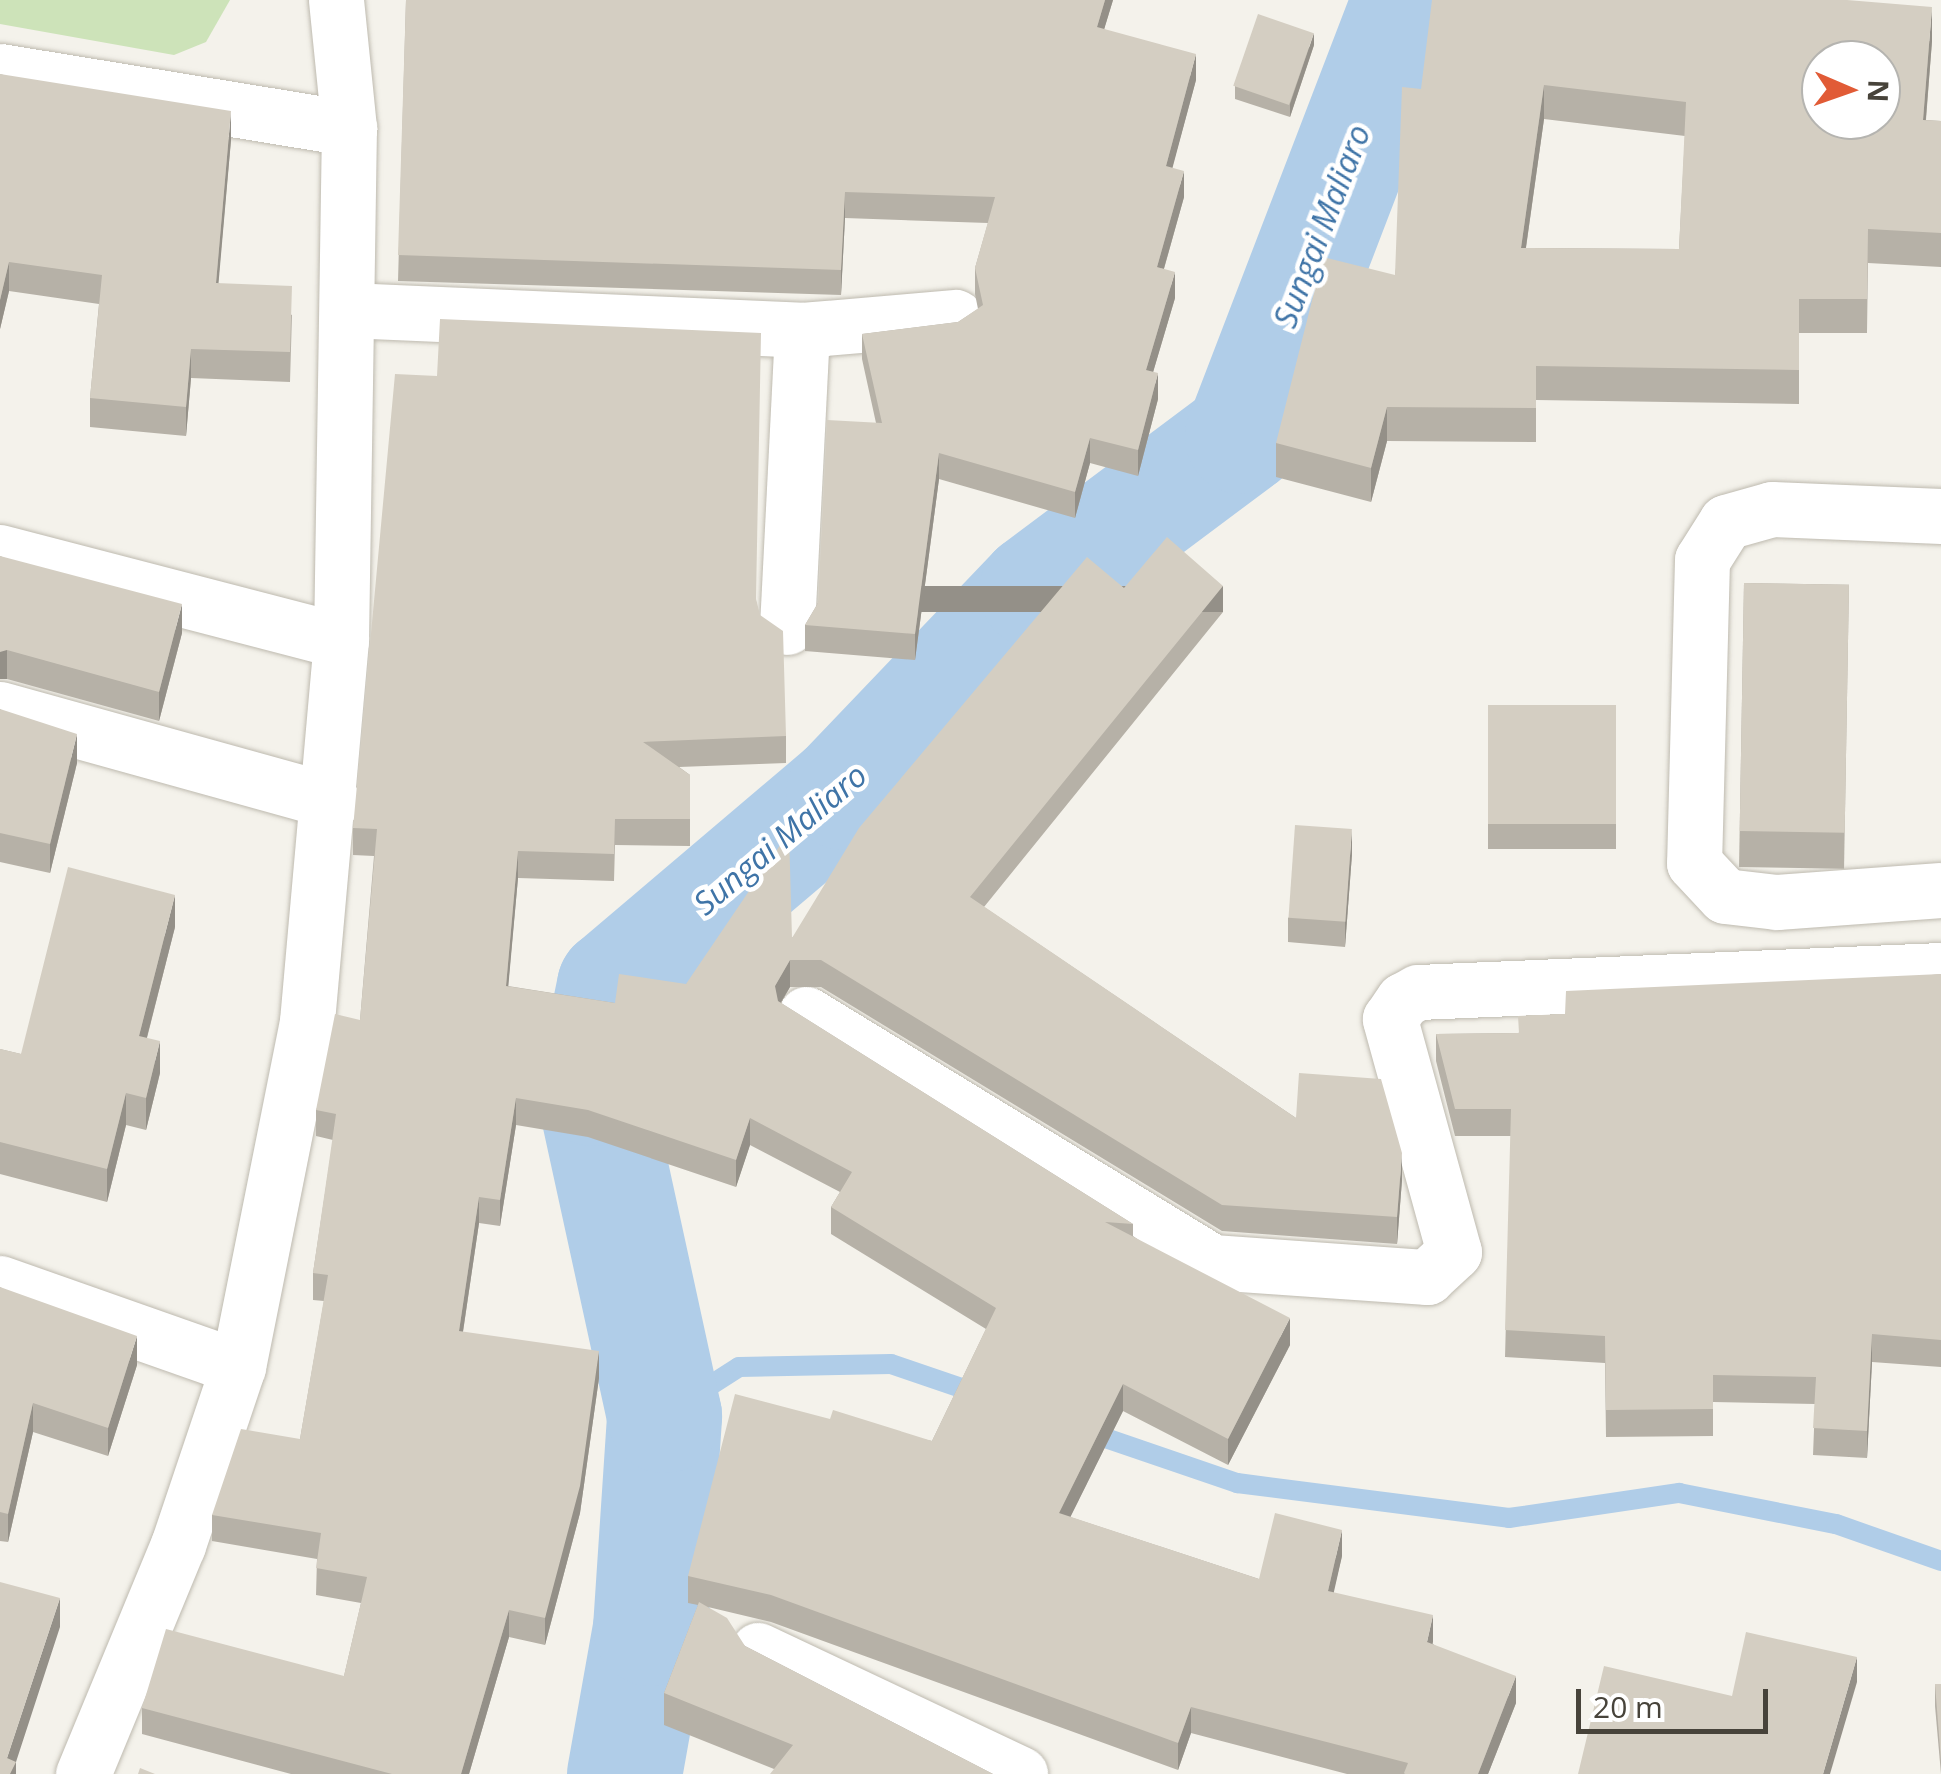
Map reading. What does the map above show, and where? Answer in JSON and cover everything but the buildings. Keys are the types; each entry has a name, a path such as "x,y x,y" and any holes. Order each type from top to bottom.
{"street":[{"path":"83,1774 178,1545 238,1367 307,1021 332,801 340,641 349,128 336,0"},
{"path":"0,71 349,128"},
{"path":"348,310 802,330 955,318"},
{"path":"788,628 802,330"},
{"path":"1941,516 1772,509 1726,522 1702,560 1694,863 1725,896 1777,902 1941,890"},
{"path":"0,552 340,641"},
{"path":"0,709 332,801"},
{"path":"806,1014 1212,1262 1396,1278 1426,1277 1454,1252 1390,1019 1403,1000 1418,992 1941,970"},
{"path":"0,1283 238,1367"},
{"path":"758,1650 1020,1774"}],"green space":[{"path":"0,0 230,0 206,42 174,55 0,24"}],"waterway":[{"name":"Sungai Maliaro","path":"624,1774 650,1628 664,1415 593,1088 614,986 843,792 1036,590 1242,436 1409,0"},
{"path":"664,1415 739,1367 891,1364 982,1395"},
{"path":"1085,1431 1237,1483 1509,1518 1679,1493 1836,1524 1941,1561"}]}
